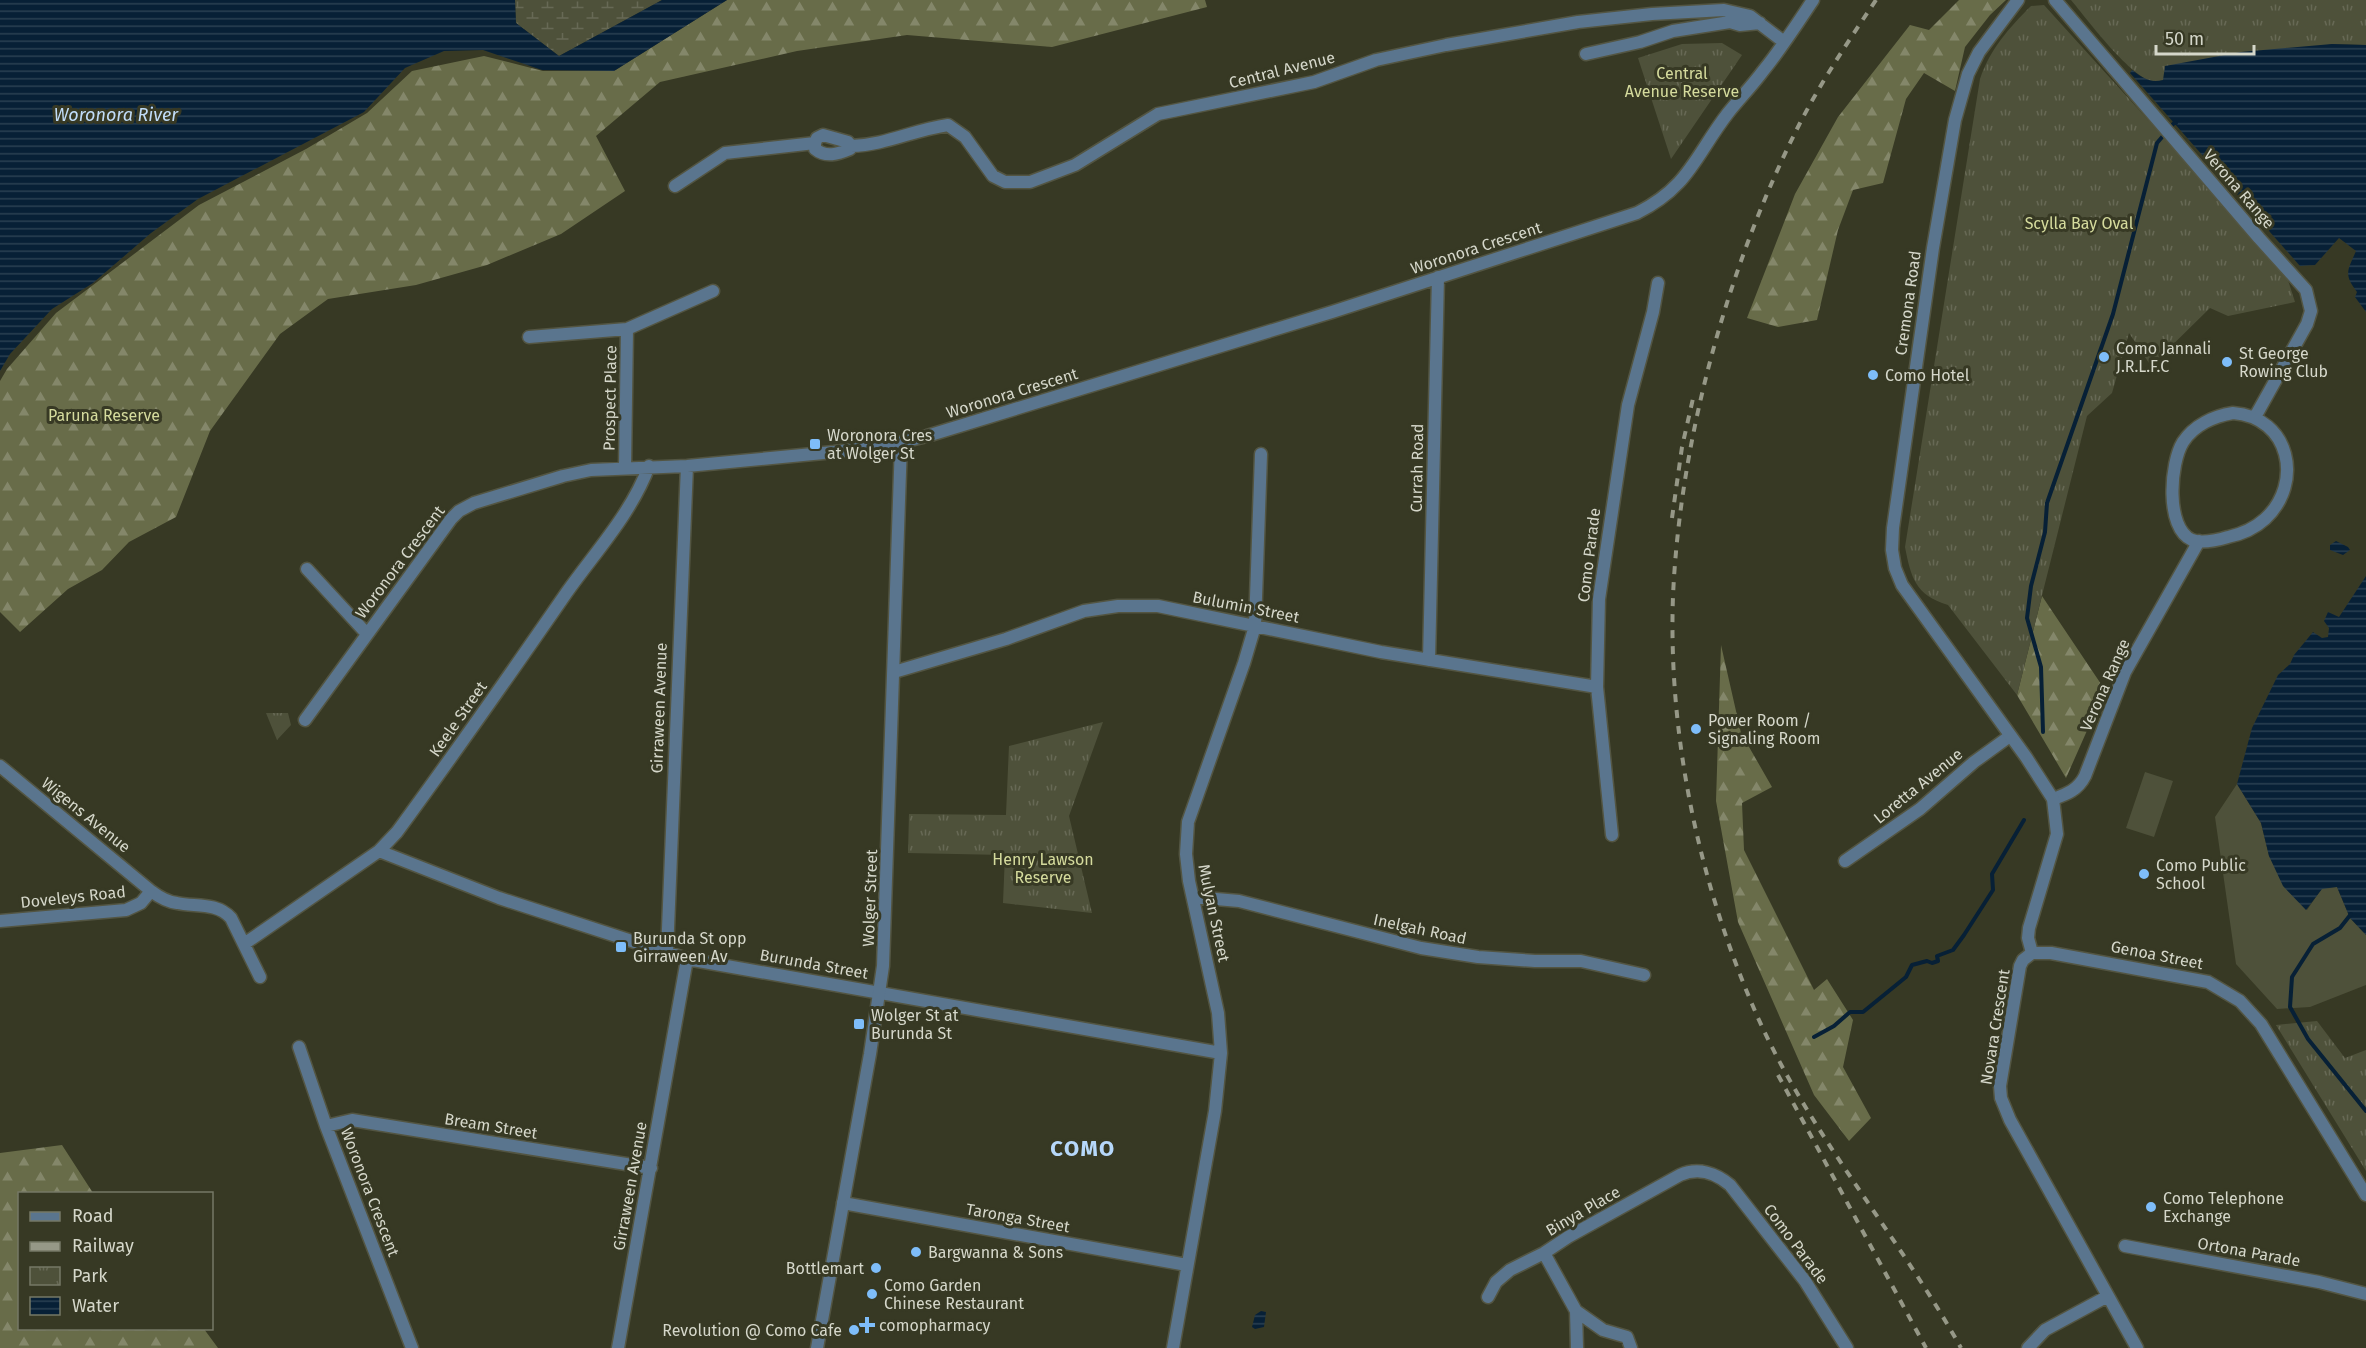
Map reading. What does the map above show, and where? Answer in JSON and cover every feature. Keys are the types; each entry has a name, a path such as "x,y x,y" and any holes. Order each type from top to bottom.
{"street":[{"path":"1784,42 1813,0"},
{"name":"Cremona Road","path":"2010,736 1906,592 1895,568 1892,550 1893,528 1933,248 1954,120 1968,74 1979,52 2018,0"},
{"name":"Verona Range","path":"2055,0 2310,297 2311,311 2307,324 2255,417"},
{"name":"Central Avenue","path":"851,146 886,143 924,129 948,124 965,137 993,176 1016,183 1030,182 1075,165 1158,114 1314,82 1376,60 1412,51 1578,22 1652,14 1724,10 1750,16 1784,42"},
{"path":"1586,54 1640,42 1673,31 1730,22 1740,25 1760,23"},
{"name":"Woronora Crescent","path":"305,720 437,537 459,511 474,503 563,476 591,470 687,465 834,452 901,443 1332,312 1620,219 1655,204 1669,194 1689,173 1728,113 1784,42"},
{"name":"Central Avenue","path":"823,135 848,142 851,146 850,150 829,154 820,153 815,143 817,138 823,135"},
{"name":"Central Avenue","path":"675,186 725,153 815,143"},
{"name":"Currah Road","path":"1429,660 1438,277"},
{"name":"Como Parade","path":"1612,835 1597,687 1599,599 1628,405 1653,312 1658,283"},
{"name":"Prospect Place","path":"529,337 627,329 713,291"},
{"name":"Prospect Place","path":"625,467 627,329"},
{"path":"2234,413 2255,417 2272,429 2284,449 2286,471 2281,496 2267,517 2257,526 2222,539 2199,542 2184,534 2175,512 2174,475 2178,454 2192,432 2212,419 2234,413"},
{"name":"Wolger Street","path":"817,1348 880,992 886,931 901,443"},
{"name":"Mulyan Street","path":"1173,1348 1215,1111 1221,1053 1218,1013 1186,854 1188,822 1255,626 1262,454"},
{"name":"Girraween Avenue","path":"667,953 687,465"},
{"name":"Keele Street","path":"244,944 379,851 397,832 432,786 568,590 624,515 642,485 649,466"},
{"name":"Verona Range","path":"2053,799 2080,785 2126,672 2199,542"},
{"path":"307,569 367,634"},
{"name":"Bulumin Street","path":"894,672 1006,639 1084,611 1118,606 1158,606 1429,660 1597,687"},
{"path":"2010,736 2053,799 2057,834 2029,928 2028,938 2032,953"},
{"name":"Loretta Avenue","path":"1845,861 1920,809 1974,762 2010,736"},
{"name":"Wigens Avenue","path":"0,766 151,891"},
{"name":"Burunda Street","path":"379,851 499,898 687,959 1221,1053"},
{"path":"151,891 178,904 212,907 226,912 260,977"},
{"name":"Doveleys Road","path":"0,921 126,910 141,903 151,891"},
{"name":"Inelgah Road","path":"1193,897 1239,901 1421,948 1478,957 1581,961 1644,975"},
{"name":"Genoa Street","path":"2032,953 2057,954 2208,982 2240,1000 2261,1024 2366,1195"},
{"name":"Novara Crescent","path":"2032,953 2023,960 2019,973 2002,1070 2001,1098 2010,1120 2137,1348"},
{"name":"Girraween Avenue","path":"618,1348 687,959"},
{"name":"Woronora Crescent","path":"299,1047 326,1126 412,1348"},
{"name":"Bream Street","path":"326,1126 352,1120 651,1168"},
{"name":"Binya Place","path":"1488,1297 1502,1275 1544,1253 1568,1237 1671,1179 1688,1172 1706,1172"},
{"name":"Como Parade","path":"1706,1172 1730,1185 1805,1281 1847,1348"},
{"name":"Taronga Street","path":"843,1203 1187,1265"},
{"name":"Ortona Parade","path":"2126,1246 2319,1281 2366,1294"},
{"path":"1544,1253 1576,1311 1603,1330 1627,1337 1631,1348"},
{"path":"2028,1348 2045,1330 2108,1296"},
{"path":"1576,1311 1576,1348"}],"green space":[{"path":"515,0 662,0 559,56 516,23"},
{"name":"Paruna Reserve","path":"727,0 1205,0 1207,7 1052,47 907,35 797,51 660,82 596,136 625,191 561,234 487,265 416,285 328,299 280,334 210,431 176,517 129,542 102,570 68,589 20,632 0,612 0,381 7,369 56,313 199,205 306,149 367,113 412,71 484,56 543,71 614,71"},
{"path":"1959,0 2006,0 1990,15 1965,47 1955,91 1924,73 1906,99 1883,183 1853,190 1838,230 1817,320 1778,327 1747,318 1795,194 1838,117 1910,25 1929,30"},
{"path":"2071,0 2366,0 2366,45 2332,44 2155,82 2145,79 2134,71"},
{"name":"Scylla Bay Oval","path":"2044,5 2285,271 2295,302 2228,316 2210,308 2151,366 2129,333 2112,393 2087,416 2017,695 1948,605 1928,596 1921,590 1913,576 1905,547 1980,79 1989,58 2008,31 2031,6"},
{"name":"Central Avenue Reserve","path":"1722,43 1742,55 1671,159 1638,58 1682,44"},
{"path":"2042,596 2105,690 2066,778 2017,695"},
{"path":"1721,645 1741,733 1772,787 1742,803 1744,850 1814,990 1827,979 1853,1020 1843,1067 1871,1118 1849,1141 1814,1095 1738,922 1716,801"},
{"path":"266,713 288,713 291,725 277,740"},
{"name":"Henry Lawson Reserve","path":"1103,722 1069,816 1092,913 1003,903 1005,855 908,853 909,814 1006,815 1009,746"},
{"path":"2145,772 2173,781 2154,837 2126,828"},
{"path":"2237,784 2261,823 2269,856 2307,910 2322,888 2337,887 2350,918 2366,935 2366,985 2310,1007 2277,1009 2236,964 2215,817"},
{"path":"2317,1021 2345,1058 2366,1050 2366,1171 2276,1025"},
{"path":"62,1145 92,1192 18,1192 18,1330 205,1330 218,1348 0,1348 0,1153"}],"water":[{"name":"Woronora River","path":"0,0 515,0 516,23 559,56 662,0 727,0 614,71 542,70 483,50 444,51 405,68 364,112 198,199 151,233 93,283 52,309 10,354 0,371"},
{"path":"2332,44 2366,45 2366,312 2355,297 2357,292 2348,276 2356,251 2339,238 2315,265 2300,266 2130,73 2132,70 2146,79 2158,81 2163,80 2165,66 2241,52"},
{"path":"2336,541 2350,550 2343,555 2330,550 2330,545"},
{"path":"2366,576 2366,935 2350,918 2337,887 2322,889 2306,910 2283,886 2269,856 2261,823 2237,784 2252,728 2278,675 2290,664 2294,655 2313,632 2322,638 2328,637 2329,628 2324,621 2328,612 2339,617"},
{"path":"1261,1311 1266,1312 1264,1327 1255,1329 1252,1327 1255,1315"}],"waterway":[{"path":"2043,732 2041,667 2027,618 2031,586 2045,532 2047,503 2113,314 2157,143 2176,123"},
{"path":"1814,1037 1834,1026 1850,1012 1863,1012 1906,977 1912,965 1938,961 1937,956 1953,950 1993,890 1992,874 2024,820"},
{"path":"2351,914 2340,928 2313,944 2292,977 2290,1007 2308,1039 2366,1111"}],"railway":[{"path":"1876,0 1817,93 1773,179 1750,236 1712,354 1697,415 1678,536 1673,596 1676,700 1690,804 1702,855 1716,906 1752,1004 1797,1094 1908,1262 1961,1348"},
{"path":"1672,518 1682,447 1694,394"},
{"path":"1778,1075 1926,1348"}],"place":[{"name":"Como Jannali J.R.L.F.C","path":"2104,357"},
{"name":"St George Rowing Club","path":"2227,362"},
{"name":"Como Hotel","path":"1873,375"},
{"name":"Woronora Cres at Wolger St","path":"815,444"},
{"name":"Power Room / Signaling Room","path":"1696,729"},
{"name":"Como Public School","path":"2144,874"},
{"name":"Burunda St opp Girraween Av","path":"621,947"},
{"name":"Wolger St at Burunda St","path":"859,1024"},
{"name":"Como Telephone Exchange","path":"2151,1207"},
{"name":"Bargwanna & Sons","path":"916,1252"},
{"name":"Bottlemart","path":"876,1268"},
{"name":"Como Garden Chinese Restaurant","path":"872,1294"},
{"name":"comopharmacy","path":"867,1325"},
{"name":"Revolution @ Como Cafe","path":"854,1330"}],"district":[{"name":"COMO","path":"1083,1148"}]}
